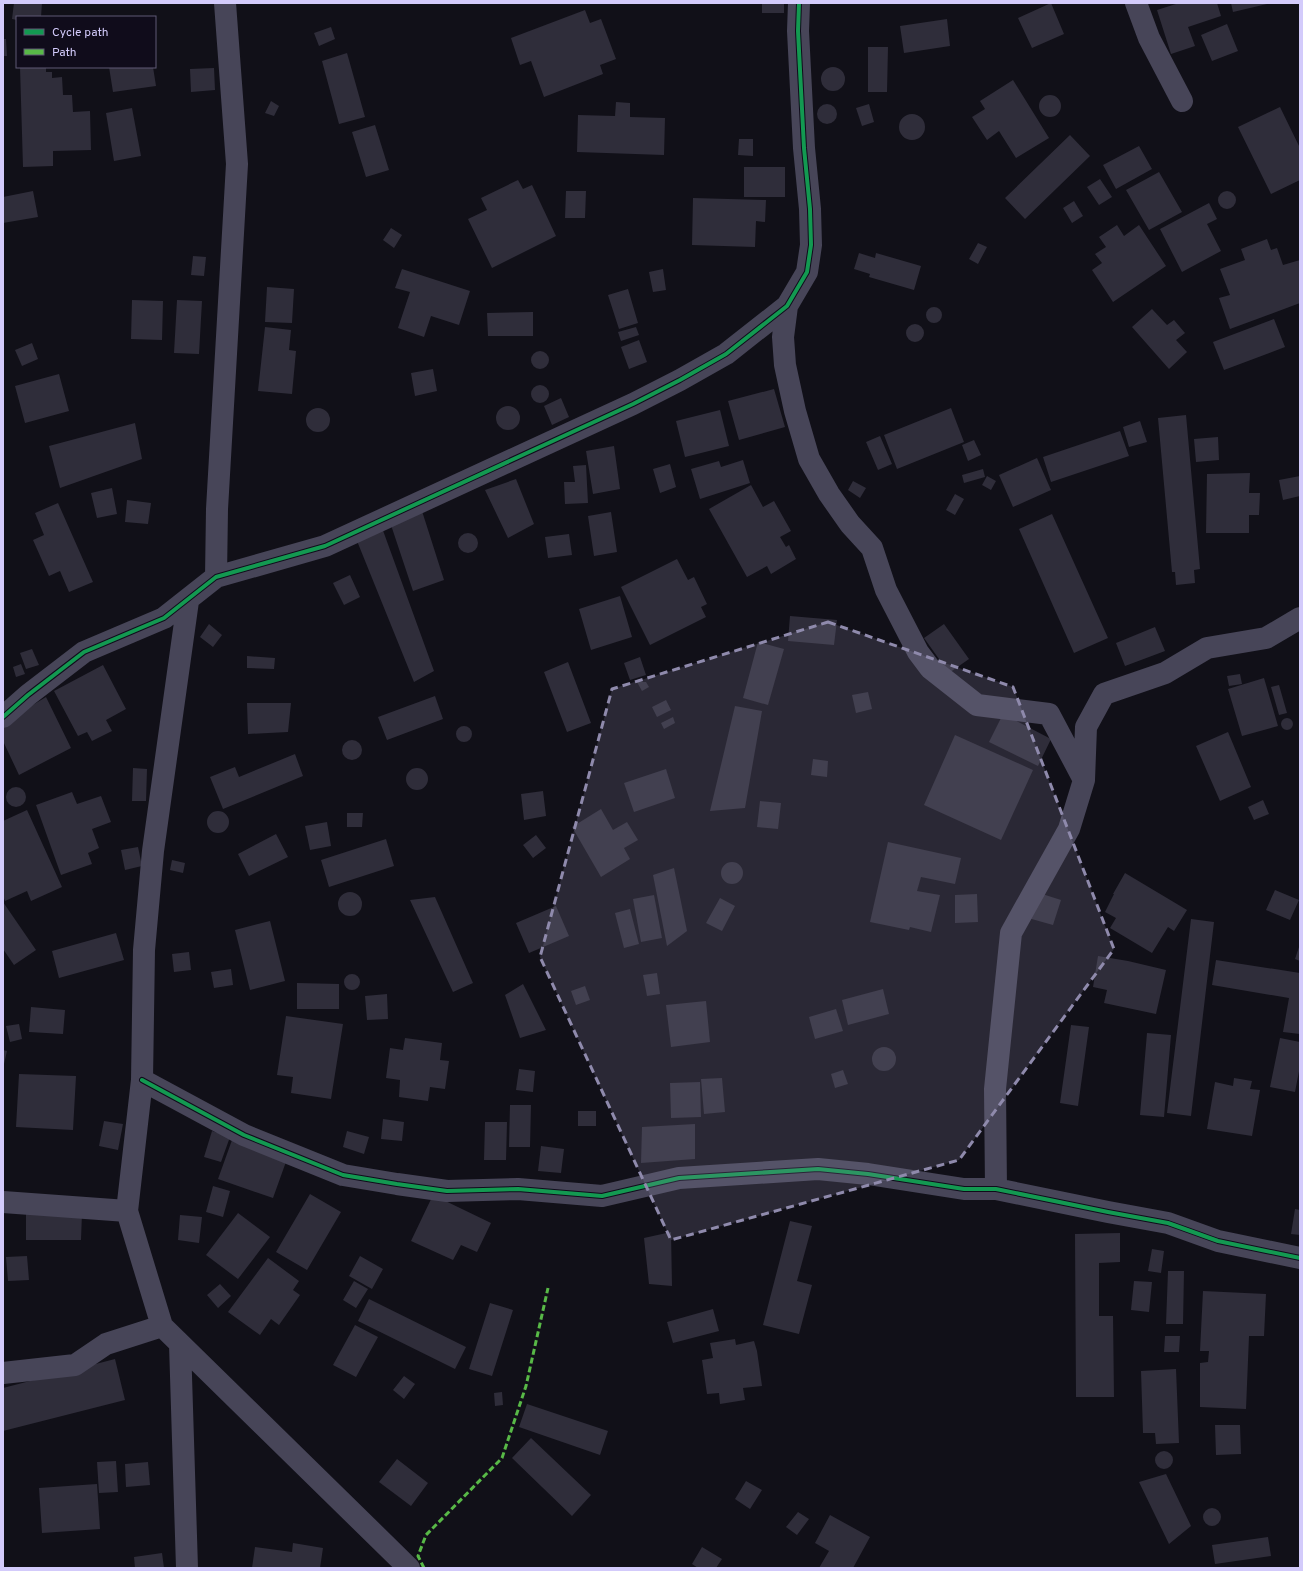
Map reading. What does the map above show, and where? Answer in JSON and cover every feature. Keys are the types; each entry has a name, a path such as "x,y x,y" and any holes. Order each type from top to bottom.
{"street":[{"path":"216,578 217,509 237,164 225,3"},
{"path":"3,717 28,694 84,652 164,618 216,578 325,546 633,404 726,354 787,306 807,272 811,245 798,31 799,3"},
{"path":"1136,3 1149,38 1182,101"},
{"path":"787,306 783,337 785,365 795,411 810,459 829,494 850,524 872,548 886,590 918,652 930,668 977,705 1049,714 1084,780"},
{"path":"188,601 153,851 144,942 142,1080 127,1211 162,1326 409,1568"},
{"path":"996,1189 995,1089 1011,933 1069,829 1084,780 1086,727 1104,694 1165,673 1207,648 1266,638 1300,618"},
{"path":"142,1080 244,1135 343,1174 447,1191 518,1189 602,1196 679,1178 818,1169 868,1174 964,1189 996,1189 1168,1223 1218,1241 1300,1258"},
{"path":"3,1202 127,1211"},
{"path":"3,1373 75,1366 106,1344 162,1326"},
{"path":"180,1344 187,1568"}],"highlighted area":[{"path":"828,622 1013,687 1114,949 959,1160 671,1240 540,957 612,689"}],"building":[{"path":"14,3 42,3 41,16 16,16 16,20 12,19"},
{"path":"762,3 784,3 784,13 762,13"},
{"path":"1051,3 1064,34 1032,48 1018,18"},
{"path":"1179,3 1217,3 1221,16 1188,27 1195,46 1171,54 1157,10"},
{"path":"1231,3 1267,3 1267,4 1233,12"},
{"path":"585,10 590,23 601,19 616,59 600,65 603,74 544,97 531,61 520,65 511,38"},
{"path":"947,19 950,46 904,53 900,26"},
{"path":"1227,24 1238,51 1212,61 1201,35"},
{"path":"331,27 335,39 319,46 314,33"},
{"path":"3,39 6,39 7,56 3,56"},
{"path":"868,47 888,47 887,92 868,92"},
{"path":"347,53 365,117 339,124 322,61"},
{"path":"833,67 841,71 845,79 841,87 833,91 825,87 821,79 825,71"},
{"path":"20,68 46,68 46,72 52,72 52,78 62,77 63,95 72,95 73,112 90,111 91,150 53,151 53,166 23,167"},
{"path":"109,68 153,68 156,86 113,92"},
{"path":"214,68 215,90 191,92 190,69"},
{"path":"1013,80 1049,138 1016,158 999,131 987,140 972,117 985,109 980,101"},
{"path":"1050,95 1054,96 1060,102 1060,110 1054,116 1050,117 1046,116 1040,110 1039,106 1040,102 1046,96"},
{"path":"271,101 279,106 274,116 265,113"},
{"path":"616,102 630,103 630,117 665,118 664,155 577,152 578,115 615,116"},
{"path":"827,104 834,107 837,114 834,121 827,124 820,121 817,114 820,107"},
{"path":"869,104 874,122 862,126 856,108"},
{"path":"1280,107 1300,148 1300,180 1271,194 1238,127"},
{"path":"132,108 141,156 114,161 106,113"},
{"path":"912,114 921,118 925,127 921,136 912,140 903,136 899,127 903,118"},
{"path":"375,125 389,170 366,177 352,132"},
{"path":"1070,135 1090,156 1025,219 1005,198"},
{"path":"739,139 753,139 753,156 738,155"},
{"path":"1139,146 1152,169 1116,189 1103,165"},
{"path":"744,167 785,167 785,197 744,197"},
{"path":"1159,172 1182,212 1149,230 1126,190"},
{"path":"1100,179 1112,197 1099,205 1087,187"},
{"path":"518,180 523,189 532,185 556,236 492,268 468,219 487,210 481,198"},
{"path":"33,191 38,217 3,223 3,197"},
{"path":"566,191 586,191 585,218 565,218"},
{"path":"1227,191 1233,194 1236,200 1233,206 1227,209 1221,206 1218,200 1221,194"},
{"path":"693,198 766,200 765,222 756,221 755,247 692,245"},
{"path":"1074,201 1083,216 1072,223 1063,208"},
{"path":"1209,203 1217,219 1207,224 1221,251 1182,272 1160,229"},
{"path":"1117,225 1124,236 1139,225 1166,266 1113,302 1092,270 1102,263 1095,254 1106,247 1099,237"},
{"path":"391,228 402,235 394,248 383,240"},
{"path":"1267,239 1271,250 1277,248 1283,265 1300,260 1300,303 1230,329 1219,298 1230,295 1220,269 1245,260 1241,249"},
{"path":"978,243 987,247 978,264 969,259"},
{"path":"859,253 875,258 876,253 921,266 914,290 869,277 870,274 854,269"},
{"path":"193,256 206,257 204,276 191,275"},
{"path":"402,269 470,291 459,325 431,316 424,337 398,328 410,292 395,288"},
{"path":"663,269 666,290 653,292 649,272"},
{"path":"267,287 294,289 292,323 265,322"},
{"path":"628,289 638,323 619,329 608,295"},
{"path":"132,300 163,301 162,340 131,339"},
{"path":"177,300 202,301 199,354 174,353"},
{"path":"931,307 937,307 942,312 940,321 937,323 931,323 926,318 926,312"},
{"path":"1152,309 1167,325 1174,320 1185,333 1176,340 1187,352 1169,369 1132,327"},
{"path":"533,312 533,336 488,336 487,313"},
{"path":"1274,319 1285,347 1224,370 1213,342"},
{"path":"915,324 921,327 924,333 921,339 915,342 909,339 906,333 909,327"},
{"path":"265,327 291,330 289,350 296,351 292,394 258,391"},
{"path":"636,327 639,335 621,341 618,332"},
{"path":"639,340 647,362 629,369 621,347"},
{"path":"32,343 38,359 22,366 15,350"},
{"path":"540,351 546,354 549,360 546,366 540,369 534,366 531,360 534,354"},
{"path":"433,369 437,391 415,396 411,373"},
{"path":"59,374 69,411 25,423 15,386"},
{"path":"540,385 546,388 549,394 546,400 540,403 534,400 531,394 534,388"},
{"path":"774,389 785,427 739,440 728,401"},
{"path":"561,398 569,417 552,425 544,406"},
{"path":"508,406 517,409 520,418 517,427 508,430 499,427 496,418 499,409"},
{"path":"318,408 326,412 330,420 326,428 318,432 310,428 306,420 310,412"},
{"path":"951,408 964,442 897,469 884,435"},
{"path":"720,410 729,446 685,457 676,421"},
{"path":"1186,415 1200,569 1194,570 1195,583 1176,585 1175,572 1172,572 1158,418"},
{"path":"1140,421 1147,442 1129,447 1123,427"},
{"path":"135,423 142,459 60,488 49,446"},
{"path":"1120,431 1129,456 1051,482 1043,457"},
{"path":"880,436 892,464 878,470 866,442"},
{"path":"1218,437 1219,460 1196,462 1194,439"},
{"path":"974,440 981,455 968,461 962,445"},
{"path":"614,446 620,489 593,494 586,451"},
{"path":"1037,458 1051,490 1013,507 999,475"},
{"path":"743,460 750,483 700,499 691,469 719,461 721,467"},
{"path":"670,464 676,487 660,493 653,469"},
{"path":"586,465 588,503 565,504 564,482 575,482 573,466"},
{"path":"983,469 985,477 964,483 962,475"},
{"path":"1250,473 1249,493 1260,493 1259,515 1249,515 1249,533 1206,533 1207,474"},
{"path":"987,476 996,481 991,490 982,485"},
{"path":"1300,476 1300,496 1283,500 1279,480"},
{"path":"516,479 534,524 508,538 485,490"},
{"path":"853,481 866,488 860,498 848,490"},
{"path":"751,485 763,507 774,501 791,531 780,537 786,547 789,545 796,559 771,574 767,566 747,577 709,509"},
{"path":"112,488 117,514 97,518 91,493"},
{"path":"955,494 964,499 955,515 946,510"},
{"path":"127,500 151,503 148,524 125,522"},
{"path":"58,503 93,582 69,592 60,571 49,576 33,540 44,535 35,513"},
{"path":"422,511 444,580 413,591 390,522"},
{"path":"611,512 617,552 594,556 588,516"},
{"path":"1052,514 1108,638 1074,653 1019,529"},
{"path":"381,525 434,671 414,682 355,536"},
{"path":"468,533 475,536 478,543 475,550 468,553 461,550 458,543 461,536"},
{"path":"569,534 572,555 548,558 545,537"},
{"path":"677,559 688,580 694,577 707,604 701,607 706,617 650,645 621,587"},
{"path":"350,575 360,597 344,605 333,583"},
{"path":"620,596 632,637 591,650 579,609"},
{"path":"790,616 837,620 834,645 788,641"},
{"path":"209,624 222,635 213,647 200,637"},
{"path":"944,624 969,659 949,673 924,638"},
{"path":"1155,627 1165,651 1125,666 1116,643"},
{"path":"758,642 784,649 768,705 743,698"},
{"path":"32,649 39,665 26,669 20,653"},
{"path":"247,656 275,658 274,669 247,668"},
{"path":"640,657 646,675 630,680 624,663"},
{"path":"568,662 591,723 567,732 544,672"},
{"path":"21,664 25,674 16,677 13,667"},
{"path":"103,665 126,709 106,720 112,731 92,741 87,732 78,736 54,691"},
{"path":"1240,674 1242,684 1229,686 1227,676"},
{"path":"1264,678 1278,726 1242,736 1228,689"},
{"path":"637,682 646,682 649,687 642,691"},
{"path":"1279,685 1287,713 1279,715 1271,687"},
{"path":"868,692 872,709 856,713 852,695"},
{"path":"435,696 443,719 387,740 378,717"},
{"path":"46,697 71,748 19,775 3,741 3,723"},
{"path":"666,700 671,710 657,717 652,707"},
{"path":"247,703 291,703 288,732 248,734"},
{"path":"735,706 762,711 745,808 710,811"},
{"path":"1003,714 1051,739 1038,766 989,742"},
{"path":"673,717 675,723 664,729 661,723"},
{"path":"1289,718 1292,719 1292,729 1285,730 1282,729 1281,722 1282,719"},
{"path":"464,726 470,728 472,734 470,740 464,742 458,740 456,734 458,728"},
{"path":"1228,732 1251,787 1220,801 1196,746"},
{"path":"955,735 1033,770 1001,840 924,805"},
{"path":"352,740 359,743 362,750 359,757 352,760 345,757 342,750 345,743"},
{"path":"295,754 303,776 223,809 210,777 235,767 239,777"},
{"path":"813,759 828,761 827,777 811,775"},
{"path":"133,768 147,769 146,801 132,801"},
{"path":"417,768 425,771 428,779 425,787 417,790 409,787 406,779 409,771"},
{"path":"666,769 675,798 634,812 624,783"},
{"path":"16,787 23,790 26,797 23,804 16,807 9,804 6,797 9,790"},
{"path":"543,791 546,816 524,820 521,794"},
{"path":"72,792 77,804 101,796 111,822 92,829 99,848 88,853 92,864 61,875 36,805"},
{"path":"1263,800 1269,814 1254,820 1248,807"},
{"path":"760,801 781,803 778,829 757,827"},
{"path":"601,809 613,830 627,822 638,840 624,848 630,859 601,877 572,827"},
{"path":"27,810 62,887 31,901 27,891 5,901 3,896 3,821"},
{"path":"218,811 226,814 229,822 226,830 218,833 210,830 207,822 210,814"},
{"path":"347,813 363,813 362,827 347,827"},
{"path":"327,822 331,846 310,850 305,826"},
{"path":"276,834 288,857 249,876 238,854"},
{"path":"536,835 546,848 533,858 523,845"},
{"path":"386,839 394,866 329,887 321,860"},
{"path":"888,842 961,858 955,884 921,877 917,891 940,895 931,932 910,927 909,930 870,922"},
{"path":"138,847 142,866 125,870 121,850"},
{"path":"172,860 185,863 183,873 170,870"},
{"path":"732,862 740,865 743,873 740,881 732,884 724,881 721,873 724,865"},
{"path":"674,868 687,931 667,946 653,875"},
{"path":"1125,873 1187,910 1174,931 1168,927 1152,953 1110,928 1116,918 1105,912"},
{"path":"1275,890 1299,900 1290,920 1266,910"},
{"path":"350,892 355,893 361,899 361,909 355,915 350,916 345,915 339,909 338,904 339,899 345,893"},
{"path":"1036,892 1061,900 1053,925 1028,918"},
{"path":"977,894 978,922 955,923 955,895"},
{"path":"654,895 662,938 641,942 633,899"},
{"path":"435,897 473,983 453,992 410,900"},
{"path":"720,898 735,906 722,931 706,923"},
{"path":"3,902 36,950 14,965 3,949"},
{"path":"556,906 569,936 529,953 516,923"},
{"path":"630,909 639,944 624,948 615,913"},
{"path":"1191,919 1214,922 1191,1116 1167,1113"},
{"path":"270,921 285,981 250,990 235,930"},
{"path":"116,933 124,960 59,978 52,951"},
{"path":"1300,944 1300,961 1295,959"},
{"path":"189,952 191,970 174,972 172,954"},
{"path":"1098,956 1166,970 1156,1014 1104,1003 1107,990 1093,987"},
{"path":"1216,960 1300,973 1300,1034 1283,1032 1289,998 1212,985"},
{"path":"231,969 233,985 214,988 211,972"},
{"path":"657,973 660,994 647,996 643,975"},
{"path":"352,974 358,976 360,982 358,988 352,990 346,988 344,982 346,976"},
{"path":"297,983 339,984 339,1009 297,1009"},
{"path":"523,984 546,1030 520,1038 505,995"},
{"path":"585,986 590,1000 576,1005 571,991"},
{"path":"883,989 889,1014 848,1025 842,1000"},
{"path":"387,994 388,1019 367,1020 365,996"},
{"path":"706,1001 710,1042 671,1047 666,1005"},
{"path":"31,1007 65,1010 63,1034 29,1032"},
{"path":"836,1009 843,1031 815,1039 809,1017"},
{"path":"286,1016 343,1024 331,1099 291,1093 293,1077 277,1075"},
{"path":"19,1024 22,1039 10,1042 6,1026"},
{"path":"1071,1025 1089,1027 1078,1106 1060,1103"},
{"path":"1147,1033 1171,1035 1164,1117 1140,1115"},
{"path":"405,1038 442,1043 440,1060 449,1061 445,1089 430,1087 428,1101 399,1097 400,1080 386,1078 390,1048 403,1050"},
{"path":"1280,1038 1300,1042 1300,1066 1295,1092 1270,1087"},
{"path":"884,1047 892,1051 896,1059 892,1067 884,1071 876,1067 872,1059 876,1051"},
{"path":"3,1050 7,1051 4,1064 3,1064"},
{"path":"519,1069 535,1071 533,1092 516,1090"},
{"path":"843,1070 848,1084 835,1088 831,1074"},
{"path":"19,1074 76,1076 73,1130 16,1127"},
{"path":"722,1078 725,1112 704,1114 701,1079"},
{"path":"1234,1078 1252,1081 1250,1089 1260,1090 1252,1136 1207,1129 1215,1082 1233,1086"},
{"path":"700,1082 701,1117 671,1118 670,1083"},
{"path":"510,1105 531,1105 530,1147 509,1147"},
{"path":"578,1111 596,1111 596,1126 578,1126"},
{"path":"383,1119 404,1122 402,1141 381,1139"},
{"path":"104,1121 123,1124 118,1150 99,1146"},
{"path":"485,1122 507,1122 506,1160 484,1160"},
{"path":"695,1124 695,1159 641,1163 642,1127"},
{"path":"212,1131 230,1137 221,1162 204,1157"},
{"path":"347,1131 369,1137 364,1154 343,1147"},
{"path":"232,1140 287,1159 273,1198 218,1179"},
{"path":"541,1146 564,1149 561,1173 538,1171"},
{"path":"213,1186 230,1191 223,1217 206,1212"},
{"path":"310,1194 341,1212 307,1270 276,1252"},
{"path":"433,1195 491,1223 477,1252 461,1245 453,1260 411,1241"},
{"path":"1295,1209 1300,1210 1300,1235 1291,1234"},
{"path":"26,1212 82,1213 81,1240 26,1240"},
{"path":"238,1213 270,1237 238,1279 206,1255"},
{"path":"180,1215 202,1217 199,1243 178,1240"},
{"path":"790,1221 812,1226 797,1281 812,1285 799,1334 763,1325"},
{"path":"671,1232 672,1286 649,1284 644,1238"},
{"path":"1120,1233 1120,1262 1099,1263 1099,1316 1113,1316 1114,1397 1076,1397 1075,1234"},
{"path":"1152,1249 1164,1251 1161,1273 1148,1271"},
{"path":"27,1256 29,1280 8,1281 6,1257"},
{"path":"360,1256 383,1269 372,1289 349,1276"},
{"path":"268,1258 299,1281 293,1290 300,1295 279,1325 271,1319 260,1335 228,1312"},
{"path":"1168,1271 1184,1271 1183,1324 1166,1324"},
{"path":"354,1281 368,1289 356,1308 343,1300"},
{"path":"1134,1281 1152,1282 1149,1312 1131,1310"},
{"path":"220,1284 231,1296 218,1308 207,1295"},
{"path":"1203,1291 1266,1294 1264,1336 1249,1336 1246,1409 1200,1407 1200,1363 1208,1362 1209,1351 1200,1351"},
{"path":"369,1299 466,1347 455,1369 358,1321"},
{"path":"490,1303 513,1310 492,1376 469,1369"},
{"path":"713,1309 719,1331 673,1343 667,1322"},
{"path":"355,1325 378,1337 356,1377 333,1365"},
{"path":"1165,1336 1180,1336 1179,1352 1164,1352"},
{"path":"735,1339 736,1345 754,1341 757,1351 762,1386 743,1388 745,1400 720,1404 719,1393 707,1394 702,1360 713,1358 710,1343"},
{"path":"115,1359 125,1400 3,1431 3,1388"},
{"path":"1176,1369 1179,1443 1156,1444 1155,1433 1143,1433 1141,1371"},
{"path":"404,1376 415,1384 404,1399 393,1390"},
{"path":"502,1392 503,1405 495,1406 494,1393"},
{"path":"527,1404 608,1431 600,1455 519,1427"},
{"path":"1215,1425 1240,1425 1241,1454 1216,1455"},
{"path":"531,1438 591,1495 572,1516 512,1458"},
{"path":"1164,1451 1170,1454 1173,1460 1170,1466 1164,1469 1158,1466 1155,1460 1158,1454"},
{"path":"397,1459 428,1483 411,1506 379,1482"},
{"path":"116,1461 118,1492 99,1493 97,1462"},
{"path":"148,1462 150,1485 126,1487 125,1464"},
{"path":"1166,1474 1191,1526 1169,1544 1139,1482"},
{"path":"746,1481 762,1490 750,1509 735,1499"},
{"path":"97,1484 100,1529 42,1533 39,1488"},
{"path":"1212,1508 1216,1509 1220,1513 1220,1521 1216,1525 1212,1526 1208,1525 1204,1521 1203,1517 1204,1513 1208,1509"},
{"path":"798,1512 809,1519 797,1535 786,1527"},
{"path":"830,1515 870,1537 853,1568 819,1568 829,1551 815,1543"},
{"path":"1268,1537 1271,1556 1215,1564 1212,1545"},
{"path":"293,1543 323,1548 320,1568 252,1568 255,1547 292,1552"},
{"path":"702,1547 722,1559 716,1568 698,1568 692,1564"},
{"path":"162,1553 164,1568 135,1568 134,1557"}],"marked path":[{"path":"424,1568 418,1556 426,1535 502,1458 526,1386 548,1288"}],"cycle path":[{"path":"3,717 28,695 84,652 164,618 216,577 325,546 633,404 726,354 787,306 807,272 811,245 798,31 799,3"},
{"path":"142,1080 244,1135 343,1175 397,1184 447,1191 518,1189 602,1196 679,1178 818,1169 868,1174 964,1189 996,1189 1168,1223 1218,1241 1300,1258"}]}
